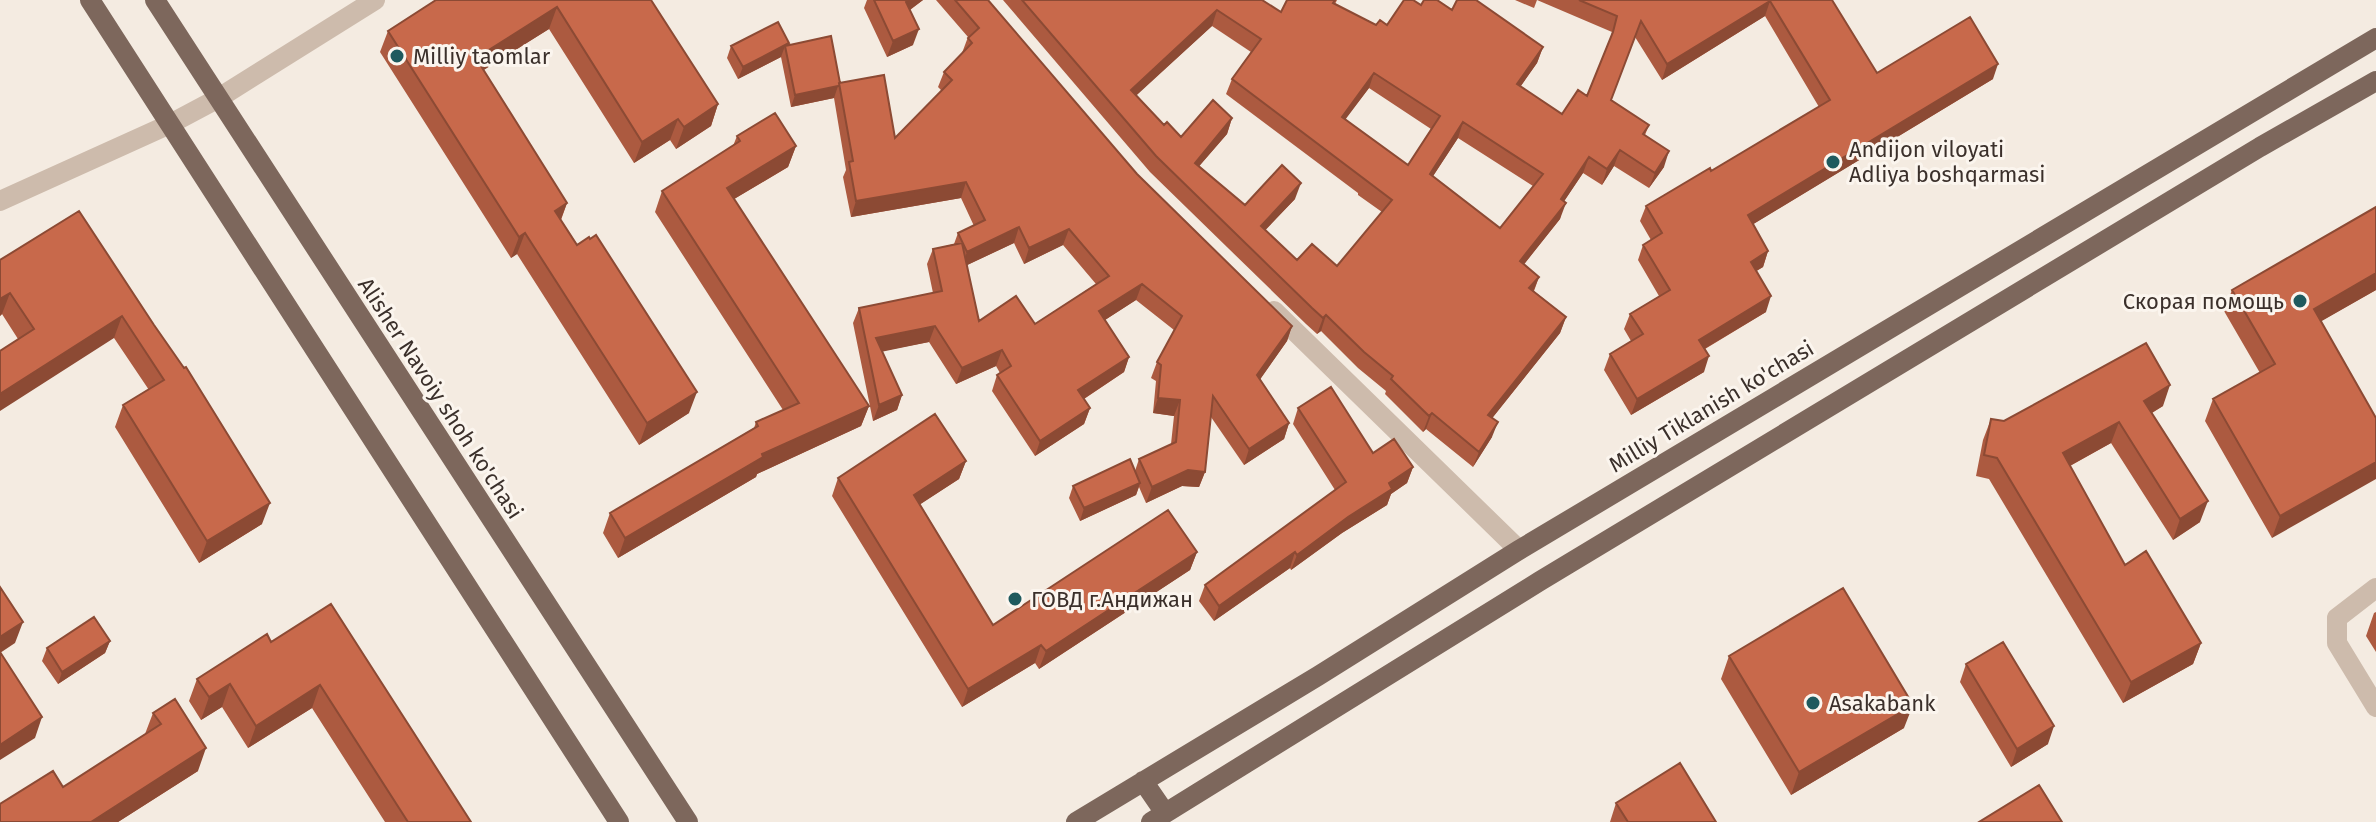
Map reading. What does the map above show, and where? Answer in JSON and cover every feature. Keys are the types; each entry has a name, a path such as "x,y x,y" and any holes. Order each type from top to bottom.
{"main road":[{"path":"90,0 619,822"},
{"name":"Alisher Navoiy shoh ko'chasi","path":"155,0 688,822"},
{"name":"Milliy Tiklanish ko'chasi","path":"1076,822 1519,550 2376,38"},
{"path":"1143,781 1158,818 1540,581 2135,222 2376,81"},
{"path":"2116,191 2135,222"},
{"path":"1838,358 1856,390"},
{"path":"1318,676 1338,707"}],"street":[{"path":"0,201 170,124 217,99 375,0"},
{"path":"1255,293 1519,550"},
{"path":"2376,588 2337,618 2337,643 2376,707"}],"building":[{"path":"436,0 651,0 718,104 684,127 678,119 642,142 557,7 476,58 567,203 555,211 577,245 596,235 697,392 647,423 525,233 519,237 388,31"},
{"path":"874,0 908,0 906,2 919,29 893,41"},
{"path":"955,0 988,0 1137,174 1292,326 1257,375 1289,423 1249,449 1213,396 1205,472 1188,470 1152,487 1139,459 1176,442 1180,400 1158,398 1161,365 1157,362 1182,316 1142,284 1099,311 1129,357 1078,390 1090,408 1040,441 997,375 1011,366 1002,350 962,368 935,326 876,338 902,395 879,405 859,308 942,291 933,249 962,243 979,321 1016,296 1035,324 1109,276 1069,229 1029,248 1019,227 967,252 958,233 985,220 966,182 856,201 849,162 853,161 839,83 884,75 895,138 952,80 944,72 972,43 968,38 979,28"},
{"path":"1022,0 1262,0 1281,12 1287,0 1335,0 1333,3 1376,25 1380,20 1387,25 1404,0 1413,0 1421,5 1424,0 1437,0 1452,10 1457,0 1476,0 1543,47 1517,84 1562,114 1578,90 1587,96 1617,16 1579,0 1832,0 1877,73 1970,17 1998,64 1748,215 1768,251 1751,262 1771,296 1699,340 1709,356 1637,399 1610,354 1643,334 1630,314 1670,290 1643,245 1662,233 1646,206 1830,100 1770,1 1667,64 1641,21 1611,100 1649,125 1643,134 1669,151 1655,173 1620,150 1607,169 1589,157 1561,199 1566,203 1520,261 1539,277 1529,288 1566,317 1488,415 1498,422 1479,452 1432,413 1429,416 1391,379 1393,376 1326,315 1323,318 1312,308 1156,156","holes":["1217,10 1261,39 1232,79 1392,200 1337,266 1312,244 1297,260 1261,226 1301,183 1282,165 1245,205 1195,163 1232,118 1213,100 1181,137 1167,122 1164,125 1131,90","1374,73 1440,116 1408,165 1342,117","1463,122 1543,174 1500,228 1430,174"]},
{"path":"778,22 789,43 743,67 731,46"},
{"path":"831,36 840,83 795,95 785,46"},
{"path":"775,113 796,146 727,188 869,406 762,454 763,457 625,538 610,513 758,426 756,422 799,403 662,191 740,141 737,136"},
{"path":"2376,207 2376,273 2314,309 2376,418 2376,462 2280,516 2213,399 2275,364 2232,290"},
{"path":"79,211 154,325 186,367 270,503 207,541 123,405 164,380 122,316 0,394 0,351 34,329 10,293 0,299 0,260"},
{"path":"2146,343 2170,385 2144,401 2208,501 2180,519 2119,422 2063,453 2125,565 2146,551 2201,643 2131,682 1997,458 1984,455 1991,419 2004,421"},
{"path":"1331,387 1373,453 1394,439 1413,467 1389,483 1392,489 1219,606 1205,585 1346,482 1298,408"},
{"path":"935,414 966,461 914,495 993,625 1168,510 1197,552 1046,651 1041,645 968,689 838,478"},
{"path":"1130,459 1140,483 1084,508 1073,486"},
{"path":"0,587 23,622 0,637"},
{"name":"Asakabank","path":"1843,588 1913,705 1799,772 1729,656"},
{"path":"331,604 471,822 408,822 320,685 256,726 230,684 209,697 197,679 267,634 271,642"},
{"path":"94,617 110,641 62,672 47,648"},
{"path":"2003,642 2054,726 2017,749 1966,664"},
{"path":"0,652 42,717 0,745"},
{"path":"175,699 206,748 91,822 0,822 0,804 53,771 63,787 161,724 153,713"},
{"path":"1680,763 1716,822 1628,822 1616,803"},
{"path":"2039,785 2062,822 1979,822"}],"place":[{"name":"Milliy taomlar","path":"397,56"},
{"name":"Andijon viloyati Adliya boshqarmasi","path":"1833,162"},
{"name":"Скорая помощь","path":"2300,301"},
{"name":"ГОВД г.Андижан","path":"1015,599"},
{"name":"Asakabank","path":"1813,703"}]}
